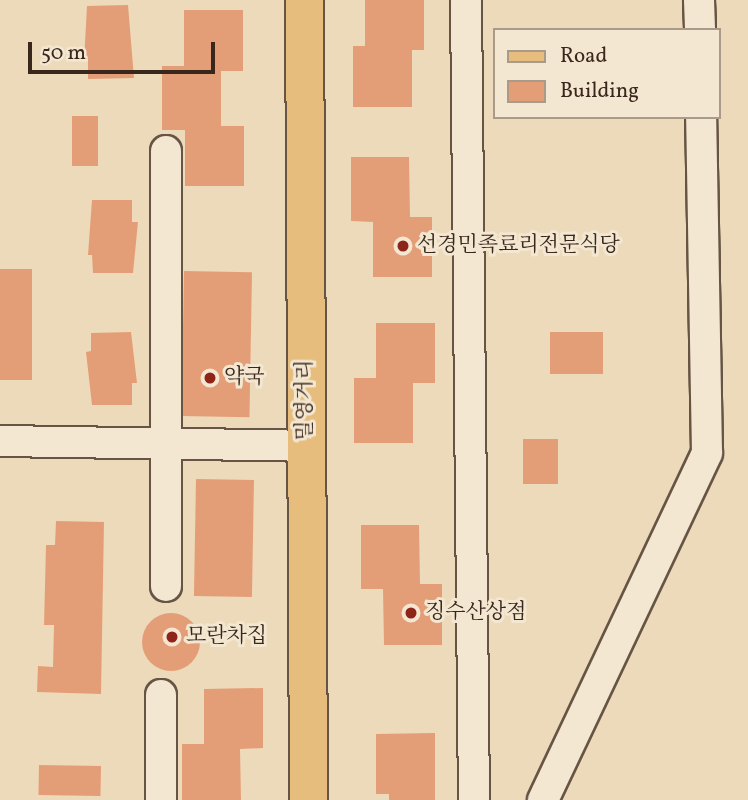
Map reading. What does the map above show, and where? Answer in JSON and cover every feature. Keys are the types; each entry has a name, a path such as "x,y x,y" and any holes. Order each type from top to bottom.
{"main road":[{"name":"밀영거리","path":"303,0 307,800"}],"street":[{"path":"466,0 474,800"},
{"path":"699,0 700,28"},
{"path":"543,800 706,453 701,119"},
{"path":"166,151 166,586"},
{"path":"0,441 306,446"},
{"path":"161,695 162,800"}],"building":[{"path":"365,0 424,0 424,50 412,50 412,107 353,107 353,46 365,46"},
{"path":"128,5 134,78 88,79 88,60 84,61 87,6"},
{"path":"184,10 243,10 243,71 221,71 221,126 244,126 244,186 185,186 185,130 162,130 162,66 184,66"},
{"path":"72,116 98,116 98,166 72,166"},
{"path":"351,157 409,157 410,217 432,217 432,277 373,277 373,222 351,221"},
{"path":"92,200 132,200 132,222 138,222 133,273 93,273 92,255 88,255"},
{"path":"0,269 32,269 32,380 0,380"},
{"path":"184,271 252,272 249,417 181,416"},
{"path":"376,323 435,323 435,383 413,383 413,443 354,443 354,378 376,378"},
{"path":"131,332 137,383 132,383 132,405 92,405 86,352 91,351 91,333"},
{"path":"550,332 603,332 603,374 550,374"},
{"path":"523,439 558,439 558,484 523,484"},
{"path":"196,479 254,480 252,597 194,596"},
{"path":"56,521 104,522 101,694 37,692 38,666 53,667 54,625 44,625 46,545 55,545"},
{"path":"361,525 419,525 420,584 442,584 442,645 384,645 383,589 361,589"},
{"path":"171,613 182,615 195,626 200,642 198,653 187,666 171,671 160,669 147,658 142,642 144,631 155,618"},
{"path":"263,688 263,748 240,749 241,800 182,800 182,744 204,744 204,689"},
{"path":"435,733 435,800 389,800 389,794 376,794 376,734"},
{"path":"39,765 101,766 100,796 38,795"}],"place":[{"name":"선경민족료리전문식당","path":"403,246"},
{"name":"약국","path":"210,378"},
{"name":"징수산상점","path":"411,613"},
{"name":"모란차집","path":"172,637"}]}
